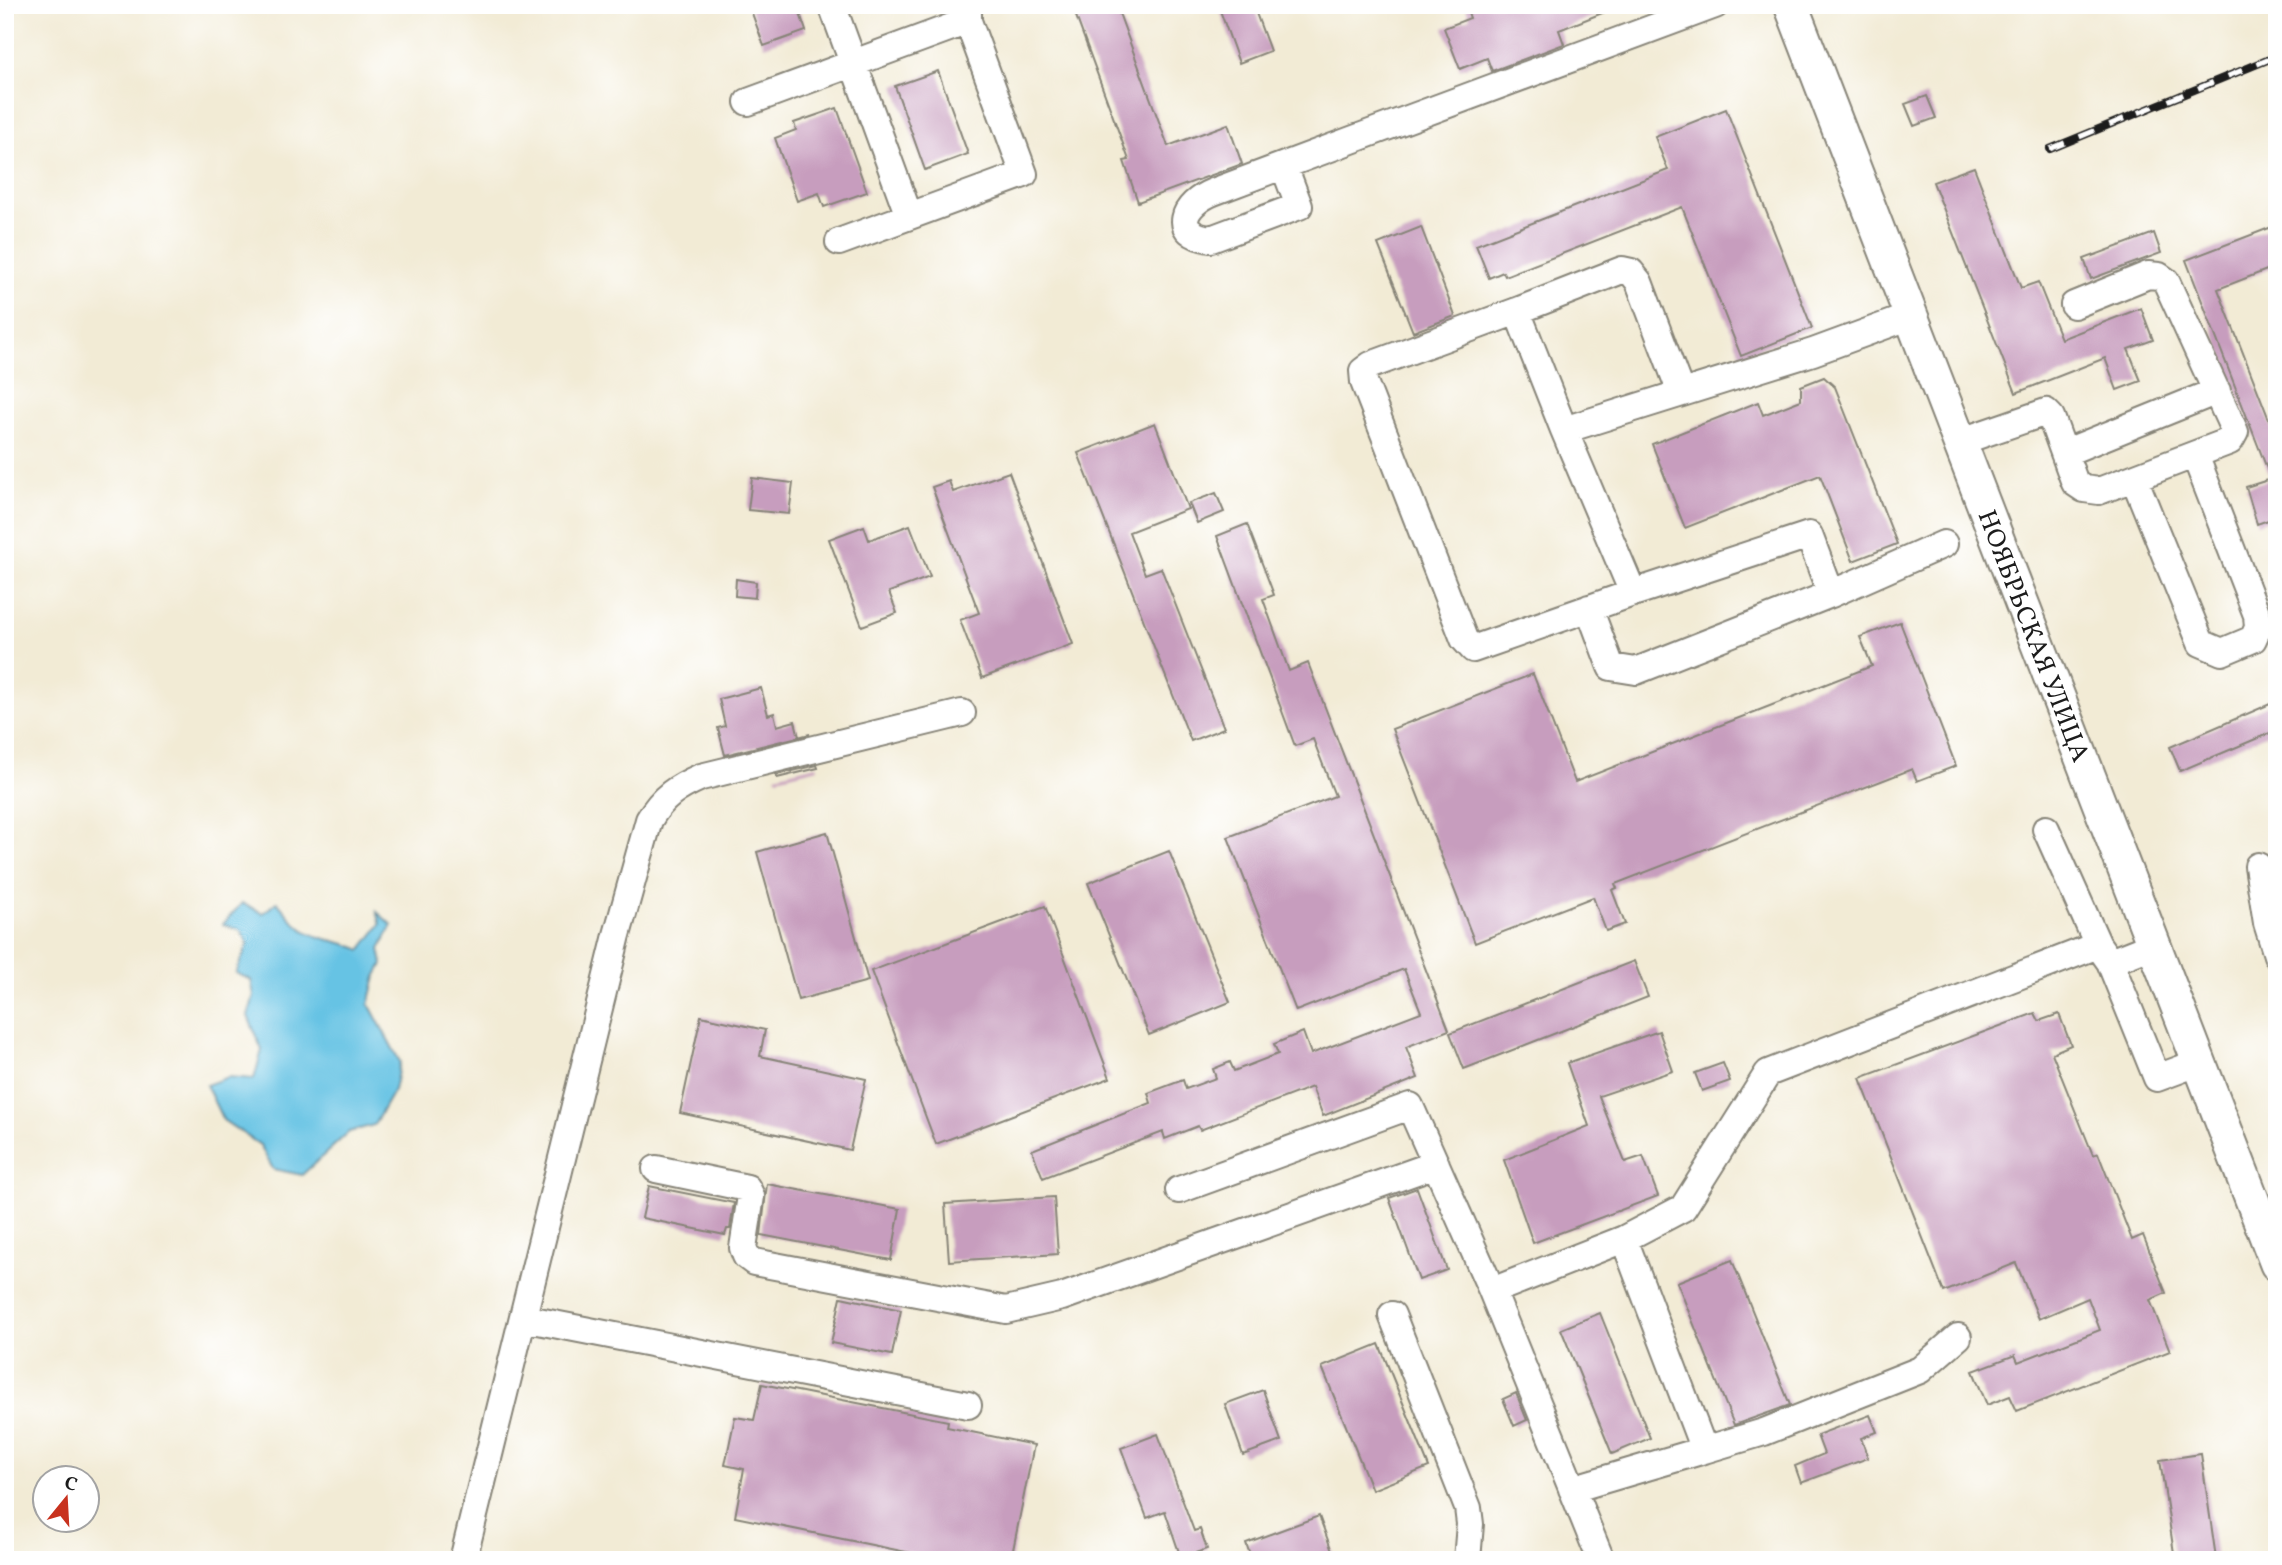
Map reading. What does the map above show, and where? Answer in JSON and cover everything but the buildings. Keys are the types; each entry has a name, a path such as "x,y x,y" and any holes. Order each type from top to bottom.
{"main road":[{"name":"НОЯБРЬСКАЯ УЛИЦА","path":"1791,5 2277,1264"}],"street":[{"path":"831,5 909,216"},
{"path":"1284,166 1714,5"},
{"path":"748,102 853,64 968,13 1024,174 839,242"},
{"path":"1681,393 1639,282 1631,272 1622,270 1371,365 1363,371 1364,382 1464,639 1473,649 1809,535 1830,594"},
{"path":"1959,442 2046,412 2051,418 2075,483 2084,489 2099,491 2222,445 2235,432 2166,281 2159,276 2148,275 2074,305"},
{"path":"1517,311 1633,593"},
{"path":"1564,430 1813,352 1911,316"},
{"path":"2064,453 2217,391"},
{"path":"2134,478 2201,643 2222,652 2253,639 2258,628 2257,615 2195,455"},
{"path":"1589,608 1611,667 1636,671 1830,594 1944,544"},
{"path":"463,1560 617,935 649,820 657,805 677,788 701,777 961,713"},
{"path":"2046,829 2104,953 2157,1078 2200,1062"},
{"path":"2258,866 2267,923 2277,955"},
{"path":"1492,1292 1625,1239 1683,1208 1768,1073 2104,953 2154,944"},
{"path":"1179,1190 1410,1106 1492,1292 1601,1560"},
{"path":"656,1169 747,1188 751,1196 743,1248 746,1256 754,1262 1006,1310 1062,1297 1436,1164"},
{"path":"1625,1239 1704,1451"},
{"path":"1392,1315 1468,1508 1470,1524 1467,1560"},
{"path":"523,1318 968,1405"},
{"path":"1572,1489 1764,1432 1920,1370 1958,1337"}],"water":[{"path":"277,902 304,930 361,950 381,924 377,912 392,925 380,949 383,964 376,977 369,1004 400,1062 394,1090 374,1125 349,1132 302,1175 273,1169 260,1145 223,1120 206,1085 228,1077 254,1079 262,1050 248,1016 254,996 251,980 236,973 248,943 240,930 223,924 242,903 263,913"}],"railway":[{"path":"2050,149 2277,56"}]}
